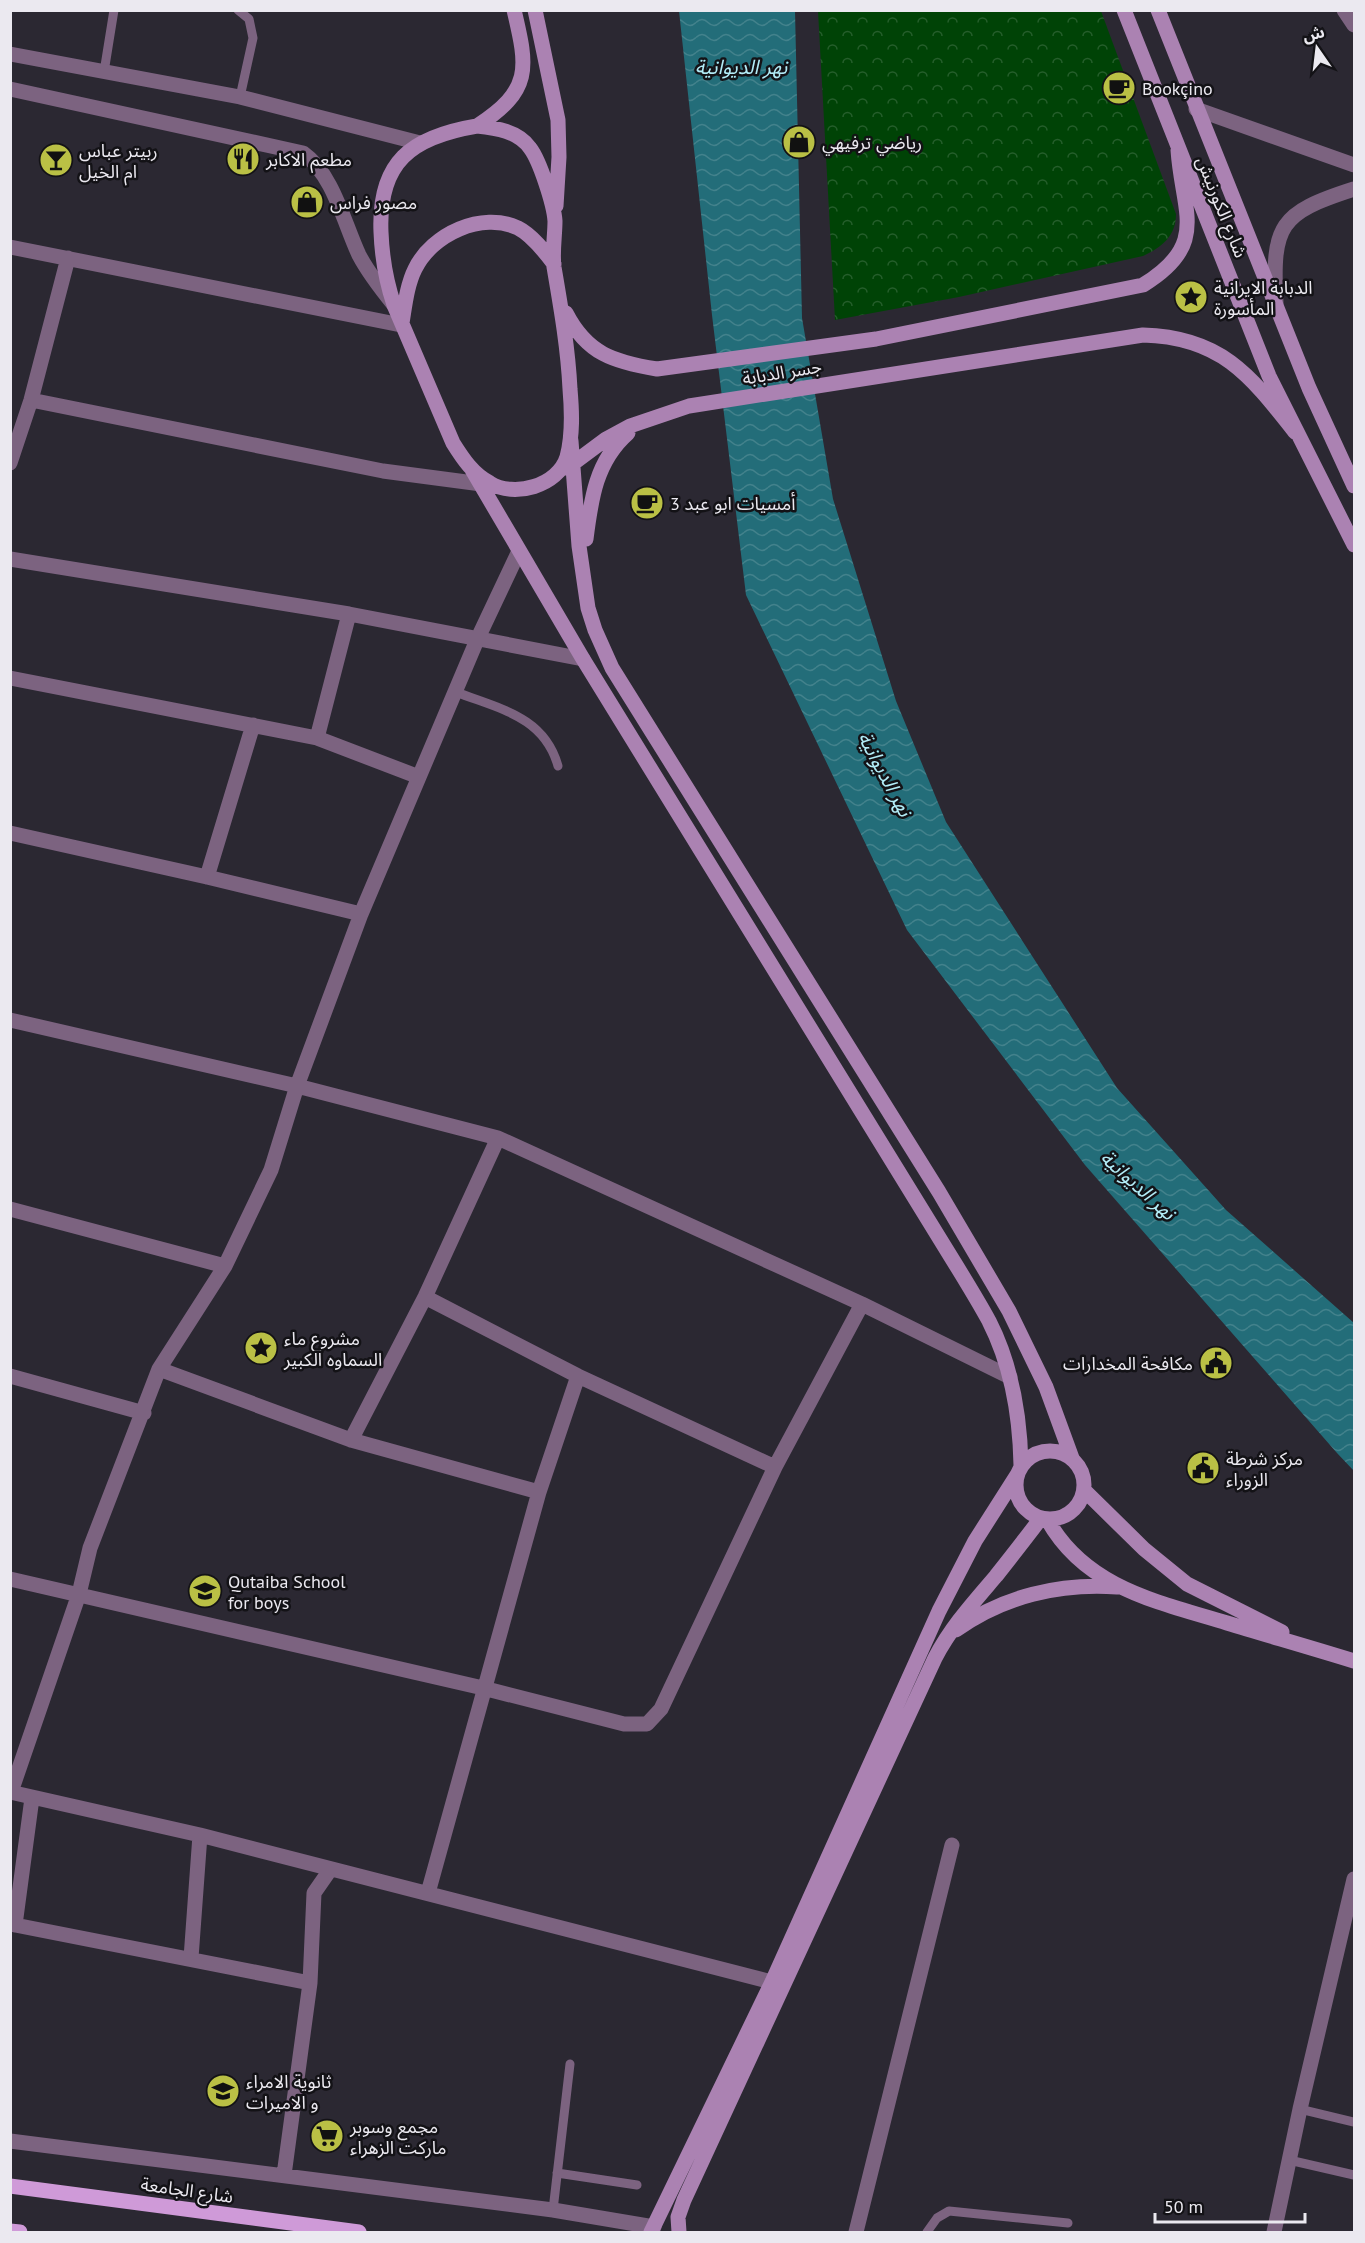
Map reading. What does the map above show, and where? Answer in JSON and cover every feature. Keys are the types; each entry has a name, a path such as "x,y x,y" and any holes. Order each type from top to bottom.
{"main road":[{"path":"477,126 507,103 520,84 524,71 524,55 514,10"},
{"path":"535,10 558,120 559,157 554,264 568,348 571,441 579,546 588,608 595,630 612,668 939,1192 1009,1311 1046,1387 1072,1458 1080,1467 1084,1478 1081,1500 1067,1515 1058,1519 1044,1519 1031,1514 1017,1497 1015,1486 1019,1470 1018,1421 1010,1377 989,1323 951,1257 583,659 519,551 486,484 453,443 401,325 384,272 381,202 384,187 395,166 420,143 441,134 477,126 509,132 530,147 536,157 555,218"},
{"name":"شارع الكورنيش","path":"1124,10 1269,376 1295,432 1354,545"},
{"name":"شارع الكورنيش","path":"1158,10 1309,388 1354,486"},
{"name":"جسر الدبابة","path":"558,290 566,314 579,336 600,354 626,364 657,369 687,367 876,339 1122,291 1143,285 1162,274 1176,257 1186,237 1188,216 1178,150"},
{"path":"401,325 407,292 416,267 443,239 460,228 478,223 507,225 520,229 545,252 554,264"},
{"name":"جسر الدبابة","path":"486,484 518,489 530,487 555,477 606,439 639,423 689,406 1143,335 1166,336 1189,341 1210,349 1230,361 1268,398 1295,432"},
{"path":"588,608 585,545 591,499 603,464 616,444 639,423"},
{"path":"555,477 562,470 571,441"},
{"path":"679,2232 678,2217 684,2200 944,1602 975,1541 1029,1457 1051,1450 1072,1458"},
{"path":"1084,1490 1144,1549 1186,1584 1317,1650"},
{"path":"1044,1519 1075,1557 1087,1567 1121,1587 1166,1605 1354,1660"},
{"path":"653,2230 778,1983 946,1637 1044,1519"},
{"path":"946,1637 982,1614 1022,1597 1071,1587 1121,1587"},
{"name":"شارع الجامعة","path":"10,2186 358,2232"},
{"path":"10,2231 20,2232"}],"street":[{"path":"1344,10 1354,25"},
{"path":"10,54 240,97 420,143"},
{"path":"10,89 303,153 318,167 336,200 372,279 394,305"},
{"path":"1196,109 1354,165"},
{"path":"1276,303 1274,262 1279,236 1286,224 1307,206 1323,198 1354,189"},
{"path":"10,247 401,325"},
{"path":"10,462 31,400 68,258"},
{"path":"31,400 383,471 486,484"},
{"path":"519,551 477,640 361,914 297,1086 271,1170 225,1266 159,1370 90,1548 79,1594 11,1792 200,1835 778,1983"},
{"path":"10,559 349,614 583,659"},
{"path":"317,738 349,614"},
{"path":"10,678 317,738 419,777"},
{"path":"207,877 253,725"},
{"path":"10,833 361,914"},
{"path":"10,1020 297,1086 498,1138 862,1304 1010,1377"},
{"path":"351,1440 425,1297 498,1138"},
{"path":"10,1209 225,1266"},
{"path":"425,1297 578,1376 775,1467"},
{"path":"10,1579 483,1688 624,1724 647,1724 661,1708 775,1467 862,1304"},
{"path":"159,1370 351,1440 539,1492"},
{"path":"10,1376 144,1413"},
{"path":"428,1893 539,1492 578,1376"},
{"path":"32,1798 13,1925 310,1983"},
{"path":"191,1958 200,1835"},
{"path":"856,2232 952,1845"},
{"path":"284,2175 310,1983 314,1893 330,1870"},
{"path":"1274,2232 1300,2109 1354,1879"},
{"path":"10,2141 553,2210 653,2230"}],"lane":[{"path":"104,72 114,10"},
{"path":"238,10 249,19 254,38 240,97"},
{"path":"456,692 529,721 542,733 554,751 558,766"},
{"path":"553,2210 570,2064"},
{"path":"1300,2109 1354,2122"},
{"path":"1289,2160 1354,2175"},
{"path":"557,2174 637,2185"},
{"path":"927,2232 937,2218 949,2211 1068,2223"}],"green space":[{"path":"818,11 1101,11 1176,214 1171,235 1162,245 1143,256 959,297 835,320"}],"water":[{"name":"نهر الديوانية","path":"679,11 795,11 802,318 833,499 896,701 946,822 1117,1088 1226,1210 1354,1323 1354,1471 1085,1165 907,930 746,595 712,315"}],"place":[{"name":"Bookçino","path":"1119,88"},
{"name":"رياضي ترفيهي","path":"799,142"},
{"name":"مطعم الاكابر","path":"243,159"},
{"name":"ربيتر عباس ام الخيل","path":"56,160"},
{"name":"مصور فراس","path":"307,202"},
{"name":"الدبابة الايرانية المأسورة","path":"1191,297"},
{"name":"أمسيات ابو عبد 3","path":"647,503"},
{"name":"مشروع ماء السماوه الكبير","path":"261,1348"},
{"name":"مكافحة المخدارات","path":"1216,1363"},
{"name":"مركز شرطة الزوراء","path":"1203,1468"},
{"name":"Qutaiba School for boys","path":"205,1591"},
{"name":"ثانوية الامراء و الاميرات","path":"223,2091"},
{"name":"مجمع وسوبر ماركت الزهراء","path":"327,2136"}]}
